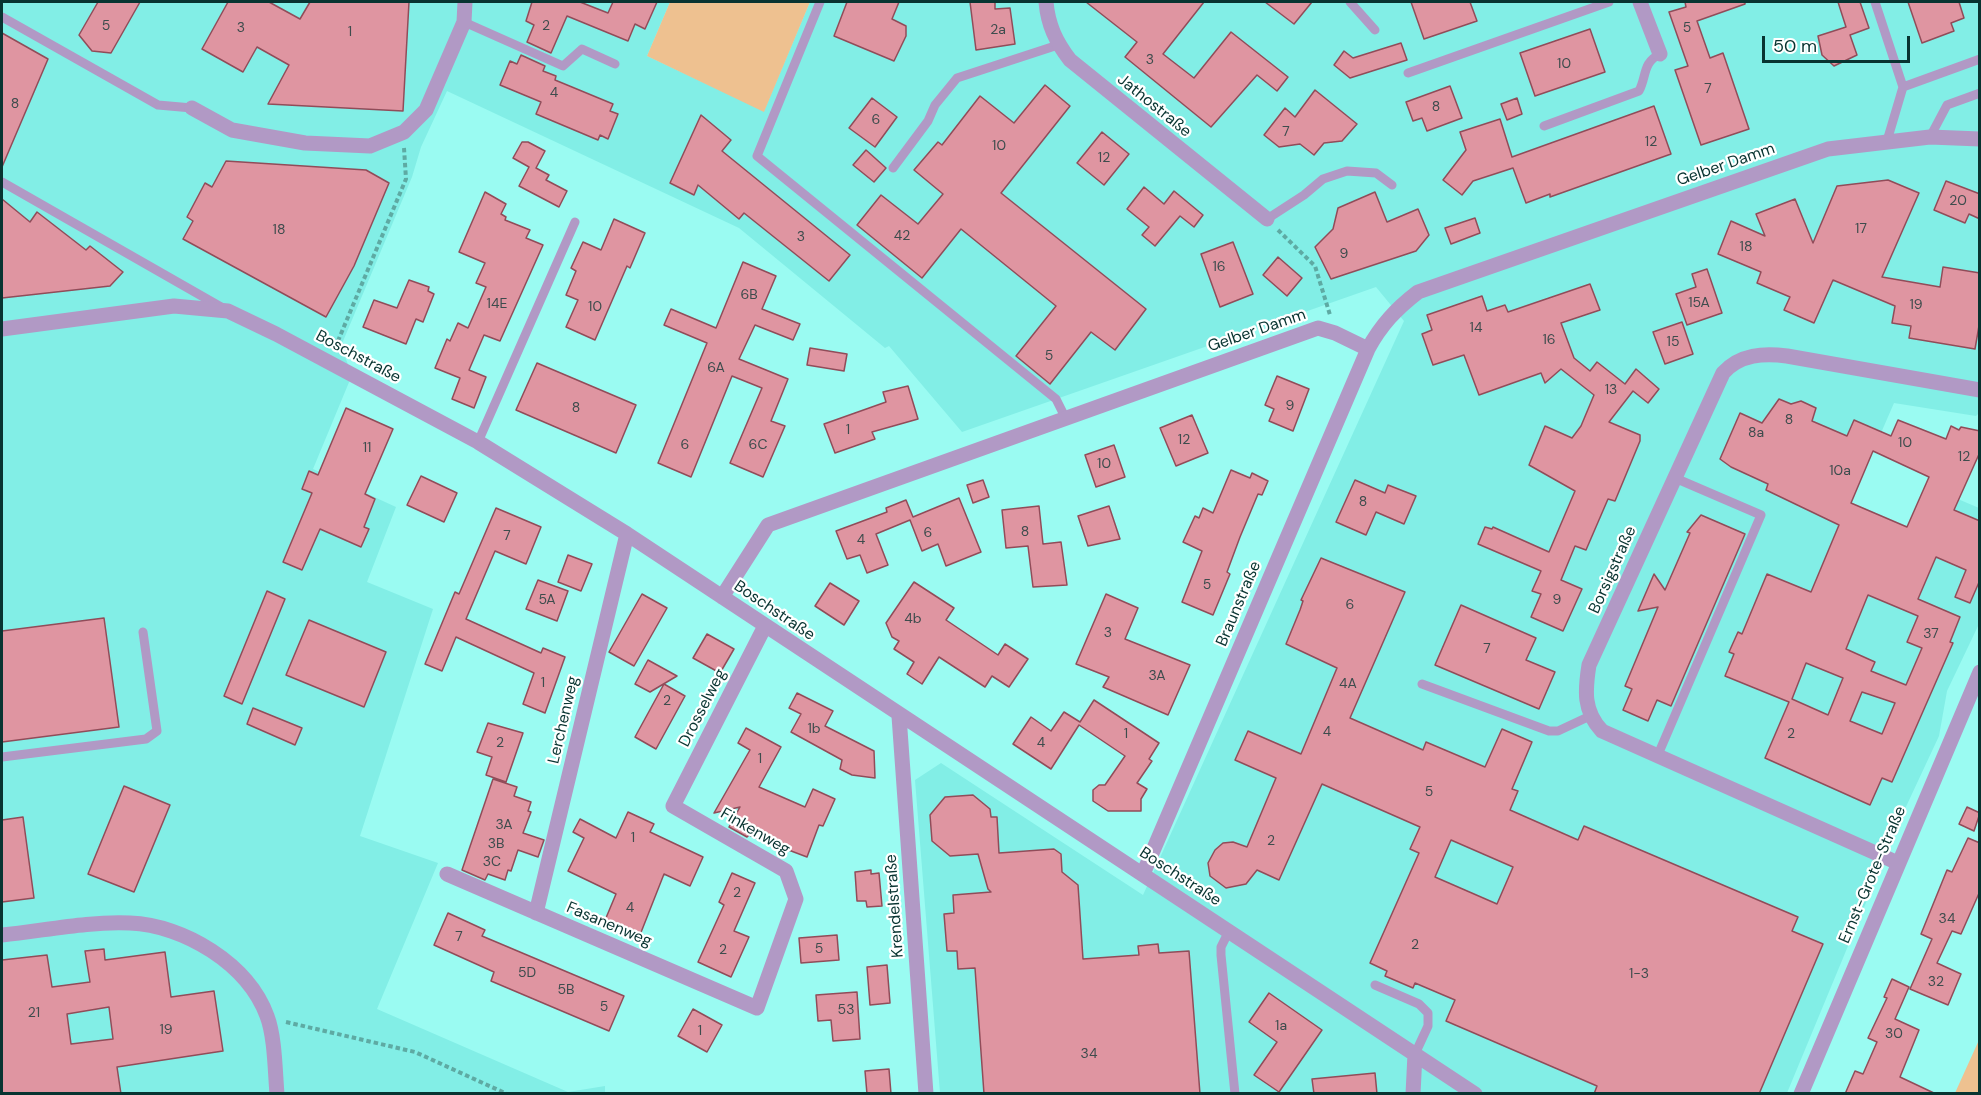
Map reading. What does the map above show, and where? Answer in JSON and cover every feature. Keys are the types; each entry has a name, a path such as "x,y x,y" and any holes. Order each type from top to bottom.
{"street":[{"path":"192,108 232,130 305,143 370,146 404,132 426,110 464,22 465,2"},
{"name":"Jathostraße","path":"1047,2 1048,19 1058,45 1082,72 1267,219"},
{"path":"1640,2 1660,54"},
{"name":"Gelber Damm","path":"722,597 768,525 1318,328 1335,333 1368,349 1380,326 1392,312 1418,292 1828,149 1930,137 1980,139"},
{"name":"Boschstraße","path":"2,329 174,306 228,311 478,442 627,534 899,716 1475,1094"},
{"name":"Braunstraße","path":"1143,874 1368,349"},
{"name":"Borsigstraße","path":"1590,716 1586,696 1590,665 1723,373 1738,361 1751,356 1787,356 1980,390"},
{"name":"Lerchenweg","path":"536,913 627,534"},
{"name":"Drosselweg","path":"673,806 765,626"},
{"name":"Ernst-Grote-Straße","path":"1802,1094 1980,672"},
{"name":"Krendelstraße","path":"899,716 926,1094"},
{"path":"1590,716 1602,731 1898,863"},
{"name":"Finkenweg","path":"673,806 786,871 796,899 758,1008"},
{"name":"Fasanenweg","path":"447,874 758,1008"},
{"path":"2,935 133,923 162,930 214,951 230,963 258,996 268,1017 277,1094"},
{"path":"1413,1094 1415,1054"}],"lane":[{"path":"820,2 757,156 1056,399 1066,419"},
{"path":"1350,2 1375,30"},
{"path":"1408,73 1609,2"},
{"path":"1875,2 1903,87 1887,141"},
{"path":"2,17 158,105 192,108"},
{"path":"464,22 563,66 582,50 615,63"},
{"path":"892,168 957,78 1058,45"},
{"path":"1544,126 1639,91 1646,66 1650,59 1660,54"},
{"path":"1903,87 1980,58"},
{"path":"1930,137 1947,105 1980,93"},
{"path":"1267,219 1304,195 1323,179 1347,171 1376,173 1392,185"},
{"path":"2,182 228,311"},
{"path":"478,442 575,222"},
{"path":"1657,757 1761,515 1675,478"},
{"path":"2,757 146,739 157,731 143,632"},
{"path":"1422,684 1549,731 1558,731 1590,716"},
{"path":"1229,931 1221,947 1221,954 1235,1094"},
{"path":"1376,984 1419,1004 1428,1012 1428,1026 1415,1054"}],"path":[{"path":"337,345 406,179 404,143"},
{"path":"1267,219 1316,266 1335,333"},
{"path":"268,1017 415,1052 507,1094"}],"shaded area":[{"path":"2,2 670,2 647,56 764,111 810,2 1979,2 1979,413 1976,416 1894,403 1848,509 1858,514 1862,507 1907,527 1925,485 1979,508 1979,624 1947,691 1939,736 1904,811 1787,1093 940,1093 915,780 941,763 1143,895 1404,321 1376,287 962,432 889,346 885,348 739,228 447,91 421,147 412,177 341,346 352,375 313,469 396,507 367,582 433,609 360,836 438,863 377,1009 568,1092 605,1086 605,1093 2,1094"},
{"path":"670,2 810,2 764,112 647,56"},
{"path":"1979,1040 1979,1093 1955,1093"}],"building":[{"path":"98,2 140,2 111,53 92,51 79,35"},
{"path":"228,2 269,2 300,19 310,2 409,2 403,111 268,104 289,65 257,47 243,72 202,49"},
{"path":"532,2 580,2 608,13 613,2 657,2 645,29 635,24 628,41 567,16 551,53 527,42 534,25 526,21"},
{"path":"847,2 899,2 892,19 906,26 906,36 894,61 834,36"},
{"path":"970,2 995,2 995,9 1010,8 1015,44 976,50"},
{"path":"1086,2 1204,2 1163,54 1194,78 1231,32 1288,77 1277,91 1257,75 1211,127 1125,57 1137,42"},
{"path":"1265,2 1312,2 1294,24"},
{"path":"1411,2 1470,2 1477,21 1424,39"},
{"path":"1685,2 1745,2 1745,4 1697,21 1710,58 1723,53 1749,129 1701,145 1675,70 1688,66 1669,12 1686,7"},
{"path":"1838,2 1860,2 1869,28 1850,35 1857,55 1834,66 1822,55 1818,36 1846,27"},
{"path":"1908,2 1959,2 1964,18 1951,23 1954,31 1922,43"},
{"path":"1590,29 1605,72 1535,96 1520,53"},
{"path":"2,33 48,59 2,167"},
{"path":"1401,43 1407,60 1350,78 1334,65 1344,51 1353,58"},
{"path":"521,55 545,66 543,71 556,76 555,80 613,104 610,111 618,114 608,139 600,135 598,140 536,114 541,102 500,85 510,61 517,64"},
{"path":"1045,85 1070,106 1001,193 1146,309 1115,350 1091,332 1050,384 1016,356 1056,306 961,229 922,278 857,225 881,195 918,224 943,194 914,170 938,142 942,145 980,96 1014,123"},
{"path":"1450,86 1462,118 1427,131 1422,118 1413,121 1406,102"},
{"path":"1315,90 1357,124 1342,141 1324,143 1314,155 1300,144 1279,147 1264,135 1285,108 1295,117"},
{"path":"872,98 897,117 875,147 849,128"},
{"path":"1517,98 1522,114 1507,120 1501,104"},
{"path":"1654,106 1671,154 1550,197 1550,194 1526,203 1513,168 1473,181 1462,195 1443,180 1466,150 1460,132 1500,119 1512,157"},
{"path":"701,115 731,140 722,151 850,255 829,281 744,213 739,219 698,185 694,195 670,183"},
{"path":"1102,132 1129,154 1104,185 1077,163"},
{"path":"522,142 528,142 545,151 536,168 549,175 546,180 567,191 559,207 519,186 529,167 513,158"},
{"path":"866,150 886,168 874,182 853,165"},
{"path":"226,161 366,170 389,183 354,266 326,317 183,239 193,221 187,217 205,183 212,187"},
{"path":"1888,180 1919,193 1882,277 1940,287 1943,267 1980,273 1980,320 1975,349 1909,338 1911,326 1892,323 1895,306 1833,280 1814,323 1784,310 1790,297 1757,283 1761,272 1718,254 1731,221 1765,236 1756,214 1795,199 1813,243 1837,186"},
{"path":"1946,181 1980,194 1980,219 1969,214 1965,223 1934,210"},
{"path":"1144,187 1164,204 1174,191 1203,215 1194,227 1180,216 1155,246 1142,235 1149,227 1127,209"},
{"path":"485,192 506,204 501,214 506,217 505,220 530,230 526,238 543,245 500,341 484,335 469,370 486,377 474,408 452,399 460,378 435,368 447,339 450,341 458,323 468,328 486,287 476,283 485,263 459,252"},
{"path":"1375,192 1387,222 1418,209 1429,235 1416,251 1331,279 1315,247 1333,229 1338,208"},
{"path":"2,199 30,222 37,212 86,250 90,246 123,272 110,286 2,298"},
{"path":"1475,218 1480,233 1451,244 1445,228"},
{"path":"614,219 645,233 630,268 627,266 595,340 566,327 578,300 566,295 576,271 571,268 583,242 601,250"},
{"path":"1233,242 1253,294 1220,307 1201,254"},
{"path":"1278,257 1302,278 1287,296 1263,275"},
{"path":"743,262 776,276 762,309 800,324 793,340 755,325 739,359 788,379 771,421 785,426 763,477 730,463 762,388 732,376 691,477 658,463 707,343 664,325 671,309 716,328"},
{"path":"1707,269 1722,313 1687,325 1676,294 1696,287 1692,274"},
{"path":"409,280 429,287 428,291 434,294 423,322 416,319 406,344 363,327 374,300 397,308"},
{"path":"1590,284 1600,310 1561,323 1574,358 1590,371 1597,362 1625,384 1636,369 1659,389 1648,403 1633,391 1609,422 1640,435 1640,441 1615,501 1608,499 1586,550 1575,546 1561,580 1582,589 1563,631 1531,617 1541,594 1532,591 1541,571 1478,544 1485,527 1492,529 1493,527 1549,552 1575,491 1529,465 1545,426 1572,438 1581,426 1594,395 1561,369 1545,383 1541,373 1479,395 1464,355 1433,365 1422,334 1432,330 1427,315 1482,296 1487,311 1505,305 1508,312"},
{"path":"1682,322 1693,354 1665,364 1653,332"},
{"path":"810,348 847,354 844,371 807,365"},
{"path":"537,363 636,405 616,453 516,410"},
{"path":"1277,376 1309,389 1293,431 1269,421 1274,409 1265,405"},
{"path":"908,386 918,419 872,432 875,439 835,453 824,424 886,402 883,392"},
{"path":"1779,399 1791,404 1801,401 1816,408 1812,421 1847,436 1854,420 1891,436 1898,420 1946,439 1951,426 1959,430 1961,427 1980,431 1980,452 1954,510 1980,521 1980,580 1970,603 1955,597 1966,570 1936,557 1918,599 1960,617 1950,642 1953,643 1892,782 1882,778 1870,805 1765,758 1789,702 1725,676 1734,654 1729,652 1738,632 1742,634 1767,574 1811,592 1839,525 1766,490 1768,484 1731,467 1720,459 1740,413 1762,423","holes":["1873,451 1929,477 1907,527 1851,503","1868,595 1918,616 1907,642 1922,648 1906,685 1871,671 1875,662 1846,649","1806,663 1843,678 1828,715 1792,699","1862,692 1895,703 1882,734 1850,721"]},
{"path":"346,408 393,429 365,494 375,499 364,527 369,529 361,547 320,529 302,570 283,562 312,493 302,489 309,471 318,475"},
{"path":"1192,415 1208,453 1176,466 1160,428"},
{"path":"1114,445 1125,477 1096,487 1085,455"},
{"path":"1231,470 1250,478 1252,473 1268,481 1262,495 1258,494 1240,537 1227,572 1230,574 1213,615 1182,602 1202,551 1183,542 1195,516 1199,518 1203,508 1213,513"},
{"path":"421,476 457,493 444,522 407,505"},
{"path":"983,480 989,497 973,503 967,485"},
{"path":"1355,480 1385,493 1388,485 1416,496 1404,524 1376,512 1366,535 1336,522"},
{"path":"959,498 981,552 946,566 938,544 922,551 910,520 876,534 888,565 867,573 860,555 847,559 836,531 887,512 886,508 906,500 913,517"},
{"path":"1039,506 1043,544 1061,542 1067,585 1033,587 1028,546 1006,548 1002,510"},
{"path":"1109,506 1120,539 1088,546 1078,516"},
{"path":"496,508 541,527 526,564 495,551 466,619 541,653 543,648 565,657 545,713 523,704 534,673 456,637 442,671 425,664 455,592 459,594"},
{"path":"1701,515 1745,534 1671,706 1657,700 1648,721 1623,710 1632,689 1625,686 1658,607 1638,611 1654,574 1665,590 1690,533 1687,532"},
{"path":"568,555 592,564 581,591 558,582"},
{"path":"1321,558 1405,592 1350,718 1423,750 1426,742 1485,767 1502,729 1532,742 1512,789 1518,791 1510,810 1578,840 1584,826 1798,917 1792,931 1823,944 1759,1094 1594,1094 1597,1086 1446,1021 1455,1000 1415,983 1413,988 1385,976 1387,971 1370,963 1419,853 1410,849 1420,827 1322,784 1279,880 1257,870 1246,884 1226,888 1210,876 1208,863 1215,850 1223,843 1233,842 1247,847 1276,778 1235,760 1248,731 1301,754 1337,668 1286,644 1300,610 1303,601 1301,600","holes":["1451,840 1513,867 1497,904 1435,877"]},
{"path":"538,580 568,591 557,621 526,609"},
{"path":"914,582 954,608 946,620 998,655 1005,644 1028,659 1009,687 992,676 985,687 939,657 922,684 907,674 914,662 894,649 899,641 892,637 886,623"},
{"path":"830,583 859,601 844,625 815,606"},
{"path":"267,591 285,599 242,704 224,696"},
{"path":"642,594 667,608 634,666 609,652"},
{"path":"1106,594 1138,608 1125,639 1190,665 1168,715 1103,687 1109,677 1076,664"},
{"path":"1461,605 1536,638 1526,660 1555,672 1539,709 1435,665"},
{"path":"104,618 119,727 2,742 2,631"},
{"path":"309,620 386,652 364,707 286,675"},
{"path":"707,634 734,649 720,673 693,658"},
{"path":"648,660 677,676 650,692 635,684"},
{"path":"664,684 685,696 656,749 635,737"},
{"path":"797,693 833,711 825,726 874,751 875,778 852,775 840,769 842,760 791,732 801,714 789,708"},
{"path":"1094,700 1159,743 1149,759 1152,761 1137,783 1147,789 1141,799 1141,811 1108,811 1093,801 1093,790 1099,785 1105,785 1125,756 1079,725 1051,769 1013,744 1031,717 1051,731 1064,712 1080,722"},
{"path":"253,708 302,728 295,745 247,724"},
{"path":"488,723 523,733 506,782 486,775 492,757 477,752"},
{"path":"746,728 781,747 759,787 805,807 813,789 835,799 823,826 819,825 807,857 749,835 747,837 729,827 740,807 714,813 750,750 738,743"},
{"path":"493,779 517,787 514,796 531,802 528,811 531,812 523,833 544,840 538,857 518,850 511,871 508,870 505,880 488,874 485,880 462,870"},
{"path":"124,786 170,805 134,892 88,874"},
{"path":"973,795 990,809 991,817 997,817 999,853 1054,849 1061,854 1062,872 1078,885 1083,959 1139,955 1138,946 1158,944 1159,953 1189,951 1200,1094 984,1094 975,968 958,969 957,951 947,951 944,914 954,913 953,895 991,892 988,889 978,854 950,856 932,841 930,815 945,797"},
{"path":"1967,807 1980,813 1974,831 1959,824"},
{"path":"628,812 654,824 650,832 703,857 690,886 664,874 638,940 603,925 616,894 568,871 584,838 573,832 580,819 616,838"},
{"path":"23,817 34,898 2,902 2,820"},
{"path":"1968,838 1980,843 1980,891 1961,934 1952,931 1937,963 1961,974 1948,1005 1910,989 1932,939 1921,934 1947,870 1952,872"},
{"path":"871,870 871,874 879,873 882,906 867,907 866,901 857,901 855,872"},
{"path":"732,873 755,883 734,931 749,937 731,977 698,962 724,905 719,902"},
{"path":"448,913 485,930 482,936 624,996 609,1031 491,981 494,972 434,945"},
{"path":"837,935 839,960 801,963 799,938"},
{"path":"104,949 105,960 165,952 171,997 214,991 223,1051 117,1067 121,1094 2,1094 2,960 47,955 52,987 90,982 85,951","holes":["109,1007 113,1039 71,1044 67,1014"]},
{"path":"887,965 890,1003 870,1005 867,967"},
{"path":"1892,979 1909,987 1895,1019 1919,1030 1900,1077 1936,1094 1845,1094 1855,1071 1863,1074 1877,1042 1868,1038 1887,998 1884,997"},
{"path":"857,992 860,1039 833,1041 831,1020 818,1021 816,995"},
{"path":"1269,993 1322,1030 1279,1092 1254,1075 1277,1042 1249,1022"},
{"path":"693,1009 722,1025 707,1052 678,1036"},
{"path":"889,1069 891,1094 867,1094 865,1071"},
{"path":"1375,1073 1377,1094 1314,1094 1312,1079"}]}
